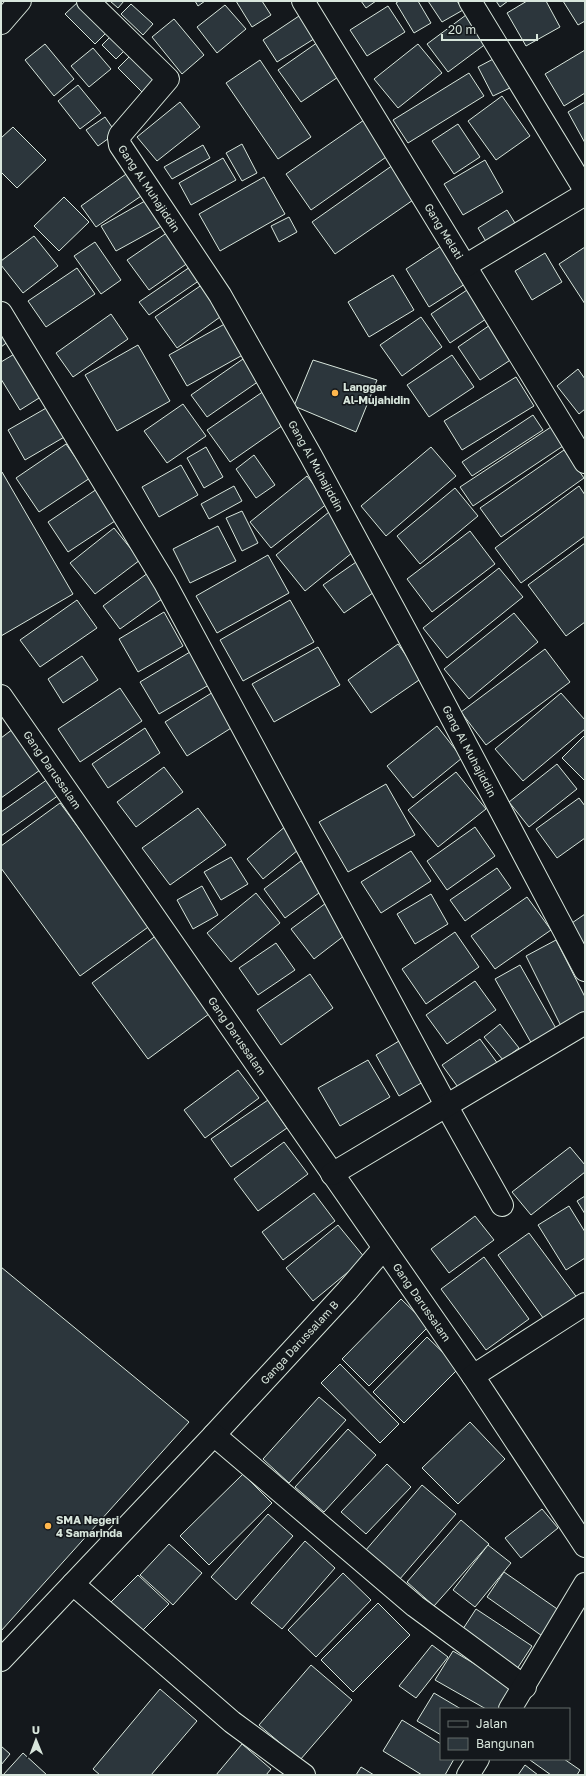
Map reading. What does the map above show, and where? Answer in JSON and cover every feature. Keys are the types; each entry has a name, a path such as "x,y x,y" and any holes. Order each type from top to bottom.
{"street":[{"path":"1,23 20,1"},
{"name":"Gang Al Muhajiddin","path":"88,1 168,79 120,136 120,146 224,302 311,456 417,652 585,970"},
{"name":"Gang Melati","path":"303,1 585,462"},
{"path":"465,266 582,196 585,191 470,1"},
{"path":"1,313 165,583 446,1105 502,1205"},
{"name":"Gang Darussalam","path":"1,696 473,1376 585,1546"},
{"path":"332,1174 585,1023"},
{"name":"Ganga Darussalam B","path":"1,1660 214,1435 347,1291 383,1248"},
{"path":"473,1376 584,1306"},
{"path":"214,1435 414,1606 525,1687"},
{"path":"73,1584 232,1722 304,1775"},
{"path":"511,1708 525,1687 585,1584"},
{"path":"468,1775 477,1760"}],"building":[{"path":"79,1 109,30 95,44 65,14"},
{"path":"110,1 124,1 118,8"},
{"path":"195,1 205,1 198,6"},
{"path":"236,1 262,1 271,15 252,27"},
{"path":"361,1 376,1 366,8"},
{"path":"399,1 418,1 431,23 414,33 396,3"},
{"path":"428,1 457,1 463,10 442,22"},
{"path":"496,1 508,1 500,7"},
{"path":"527,1 546,1 560,27 526,46 507,13"},
{"path":"563,1 585,1 585,21 578,25"},
{"path":"131,4 153,24 143,35 121,14"},
{"path":"225,5 246,29 217,53 197,27"},
{"path":"388,6 405,32 367,56 350,30"},
{"path":"470,12 491,40 448,72 427,44"},
{"path":"302,14 317,37 277,62 263,40"},
{"path":"174,19 204,55 182,74 152,37"},
{"path":"115,32 129,46 116,59 102,45"},
{"path":"321,40 344,73 301,102 278,70"},
{"path":"45,44 74,79 54,96 25,60"},
{"path":"418,44 442,73 398,108 374,79"},
{"path":"93,48 111,69 89,87 71,66"},
{"path":"585,50 585,93 564,106 545,74"},
{"path":"134,52 158,76 142,92 118,68"},
{"path":"497,57 512,87 493,96 478,67"},
{"path":"260,60 311,137 278,159 226,83"},
{"path":"469,73 484,96 408,143 393,120"},
{"path":"78,85 101,113 80,129 58,101"},
{"path":"502,96 530,136 496,160 468,121"},
{"path":"180,102 200,127 157,161 137,137"},
{"path":"585,102 585,143 568,112"},
{"path":"105,117 116,133 98,146 86,130"},
{"path":"364,120 389,155 311,210 286,174"},
{"path":"458,124 480,157 454,174 432,141"},
{"path":"13,127 46,160 17,188 1,172 1,138"},
{"path":"242,144 257,173 242,181 226,153"},
{"path":"203,145 210,158 172,179 164,167"},
{"path":"223,158 236,180 191,205 179,183"},
{"path":"485,160 503,192 463,215 444,184"},
{"path":"393,165 416,198 335,254 312,222"},
{"path":"129,172 144,194 96,227 81,206"},
{"path":"264,177 285,214 220,251 199,214"},
{"path":"64,197 89,222 59,251 34,226"},
{"path":"152,197 167,223 116,251 101,226"},
{"path":"507,210 518,228 488,245 478,228"},
{"path":"289,217 297,232 279,242 271,226"},
{"path":"174,228 195,258 149,290 127,260"},
{"path":"34,236 58,266 23,293 1,265 1,261"},
{"path":"95,242 121,280 101,294 74,256"},
{"path":"441,246 465,284 429,307 406,269"},
{"path":"585,247 585,304 559,264"},
{"path":"545,253 562,282 532,300 515,271"},
{"path":"190,267 200,280 149,315 139,302"},
{"path":"77,268 95,294 46,327 28,301"},
{"path":"393,275 414,310 369,337 348,302"},
{"path":"206,282 227,312 177,348 155,317"},
{"path":"467,290 486,319 450,343 431,314"},
{"path":"111,314 128,339 73,377 56,353"},
{"path":"421,317 442,347 402,376 380,345"},
{"path":"230,321 248,352 187,386 169,355"},
{"path":"1,322 13,338 1,347"},
{"path":"493,323 515,357 480,380 458,347"},
{"path":"138,345 170,401 117,431 85,375"},
{"path":"21,350 47,393 20,410 1,379 1,362"},
{"path":"452,355 474,387 429,417 407,385"},
{"path":"243,359 259,381 207,417 191,395"},
{"name":"Langgar Al-Mujahidin","path":"313,360 377,380 356,432 294,406"},
{"path":"578,369 585,379 585,409 579,414 557,386"},
{"path":"516,377 534,406 462,450 444,421"},
{"path":"264,391 286,423 230,462 207,430"},
{"path":"183,404 206,436 167,463 144,431"},
{"path":"48,407 66,436 25,460 8,430"},
{"path":"533,415 543,430 472,476 462,462"},
{"path":"551,427 563,446 473,506 460,487"},
{"path":"66,444 90,478 39,512 16,478"},
{"path":"206,447 223,477 204,488 187,458"},
{"path":"431,447 456,476 386,536 361,506"},
{"path":"564,450 584,478 501,537 480,508"},
{"path":"254,455 275,485 256,498 236,469"},
{"path":"181,465 198,495 159,517 142,487"},
{"path":"2,472 73,594 1,636 1,473"},
{"path":"307,476 328,503 271,548 250,522"},
{"path":"234,486 242,501 209,519 201,504"},
{"path":"579,486 585,495 585,536 521,583 495,548"},
{"path":"455,488 478,516 420,564 397,536"},
{"path":"97,489 118,519 68,552 48,522"},
{"path":"242,511 258,543 242,551 226,518"},
{"path":"329,512 358,548 305,591 276,555"},
{"path":"218,526 236,561 190,583 173,549"},
{"path":"114,528 140,560 95,594 70,563"},
{"path":"470,531 495,564 432,612 407,579"},
{"path":"585,543 585,622 566,636 528,585"},
{"path":"268,555 289,593 217,633 196,596"},
{"path":"359,560 380,588 344,613 323,585"},
{"path":"499,568 523,597 447,658 423,628"},
{"path":"152,570 169,594 120,629 103,606"},
{"path":"77,600 97,628 40,667 20,640"},
{"path":"290,600 314,642 243,681 220,640"},
{"path":"164,612 183,646 138,672 119,639"},
{"path":"514,613 538,642 469,699 444,669"},
{"path":"398,644 422,678 371,713 348,680"},
{"path":"318,647 340,685 274,722 252,684"},
{"path":"195,649 214,682 159,714 140,682"},
{"path":"545,649 570,682 486,745 461,712"},
{"path":"82,656 98,680 63,703 48,679"},
{"path":"120,688 142,721 80,762 58,729"},
{"path":"218,689 239,723 187,756 165,722"},
{"path":"561,693 585,720 585,729 523,781 495,749"},
{"path":"17,726 47,765 1,798 1,738"},
{"path":"437,726 462,758 413,798 387,766"},
{"path":"145,728 160,753 108,788 92,764"},
{"path":"585,735 585,781 562,758"},
{"path":"557,764 577,789 529,827 509,802"},
{"path":"164,767 183,792 136,827 117,802"},
{"path":"456,772 486,809 438,847 408,810"},
{"path":"48,779 59,795 1,836 1,812"},
{"path":"386,784 415,835 348,872 319,822"},
{"path":"579,798 585,806 585,838 557,858 536,829"},
{"path":"60,803 151,925 80,976 1,868 1,846"},
{"path":"198,808 226,845 170,885 142,848"},
{"path":"287,825 304,845 263,879 247,859"},
{"path":"475,827 495,856 447,890 427,861"},
{"path":"411,851 431,881 381,913 361,882"},
{"path":"231,857 248,884 221,900 204,872"},
{"path":"301,861 323,890 285,918 264,889"},
{"path":"497,868 511,888 465,921 450,900"},
{"path":"202,886 218,915 193,929 177,900"},
{"path":"256,893 280,923 231,962 207,933"},
{"path":"431,894 448,924 415,944 397,914"},
{"path":"527,897 551,930 495,969 471,936"},
{"path":"326,903 349,932 314,959 291,929"},
{"path":"585,914 585,947 569,925"},
{"path":"455,932 479,967 426,1004 402,969"},
{"path":"157,935 213,1011 148,1059 92,983"},
{"path":"556,940 585,997 585,1014 561,1026 526,956"},
{"path":"276,943 295,970 258,995 239,968"},
{"path":"520,965 558,1032 533,1046 495,979"},
{"path":"310,974 333,1008 281,1045 257,1010"},
{"path":"475,981 496,1010 447,1044 426,1015"},
{"path":"500,1024 519,1048 503,1060 484,1037"},
{"path":"480,1039 498,1064 460,1090 442,1065"},
{"path":"399,1041 423,1082 399,1096 376,1055"},
{"path":"368,1060 390,1097 340,1126 318,1088"},
{"path":"238,1070 259,1098 205,1138 184,1110"},
{"path":"268,1100 287,1128 231,1167 211,1139"},
{"path":"284,1142 308,1174 258,1211 234,1179"},
{"path":"570,1147 585,1165 585,1172 531,1215 512,1192"},
{"path":"314,1193 335,1221 283,1260 262,1232"},
{"path":"585,1196 585,1214 577,1201"},
{"path":"569,1206 585,1232 585,1258 566,1270 538,1225"},
{"path":"475,1216 494,1240 449,1273 431,1249"},
{"path":"338,1225 365,1258 313,1301 286,1268"},
{"path":"529,1233 578,1299 546,1322 498,1255"},
{"path":"484,1257 529,1319 486,1350 441,1289"},
{"name":"SMA Negeri 4 Samarinda","path":"1,1267 189,1422 1,1631"},
{"path":"401,1299 429,1326 369,1386 342,1359"},
{"path":"427,1337 459,1368 404,1423 373,1392"},
{"path":"340,1364 399,1424 380,1443 321,1383"},
{"path":"319,1397 346,1420 289,1483 263,1459"},
{"path":"470,1422 505,1459 458,1504 422,1468"},
{"path":"348,1429 376,1455 324,1512 295,1487"},
{"path":"387,1464 411,1487 366,1534 341,1512"},
{"path":"243,1474 272,1503 209,1565 180,1536"},
{"path":"422,1485 456,1514 399,1580 365,1551"},
{"path":"542,1509 558,1528 521,1558 505,1538"},
{"path":"268,1514 293,1536 236,1600 211,1577"},
{"path":"461,1520 489,1544 434,1606 407,1582"},
{"path":"305,1541 335,1568 282,1629 251,1603"},
{"path":"169,1544 202,1573 173,1605 140,1575"},
{"path":"488,1545 511,1563 475,1607 453,1590"},
{"path":"504,1572 563,1613 545,1638 487,1597"},
{"path":"343,1573 371,1600 316,1657 288,1630"},
{"path":"138,1575 169,1604 138,1635 107,1606"},
{"path":"378,1603 410,1635 353,1692 321,1660"},
{"path":"476,1609 532,1646 515,1672 459,1635"},
{"path":"432,1645 448,1657 416,1698 399,1686"},
{"path":"453,1651 517,1689 506,1708 484,1708 435,1680"},
{"path":"311,1665 352,1700 300,1760 259,1725"},
{"path":"160,1689 197,1721 151,1775 100,1775 93,1769"},
{"path":"434,1693 459,1708 440,1708 440,1734 417,1721"},
{"path":"402,1720 440,1743 440,1760 453,1760 445,1775 422,1775 383,1751"},
{"path":"242,1744 271,1769 266,1775 216,1775"},
{"path":"1,1746 10,1754 1,1765"},
{"path":"23,1753 47,1775 3,1775"},
{"path":"530,1760 565,1760 580,1770 577,1775 551,1775"},
{"path":"525,1765 538,1775 518,1775"},
{"path":"361,1767 374,1775 356,1775"}],"place":[{"name":"Langgar Al-Mujahidin","path":"335,393"},
{"name":"SMA Negeri 4 Samarinda","path":"48,1526"}]}
